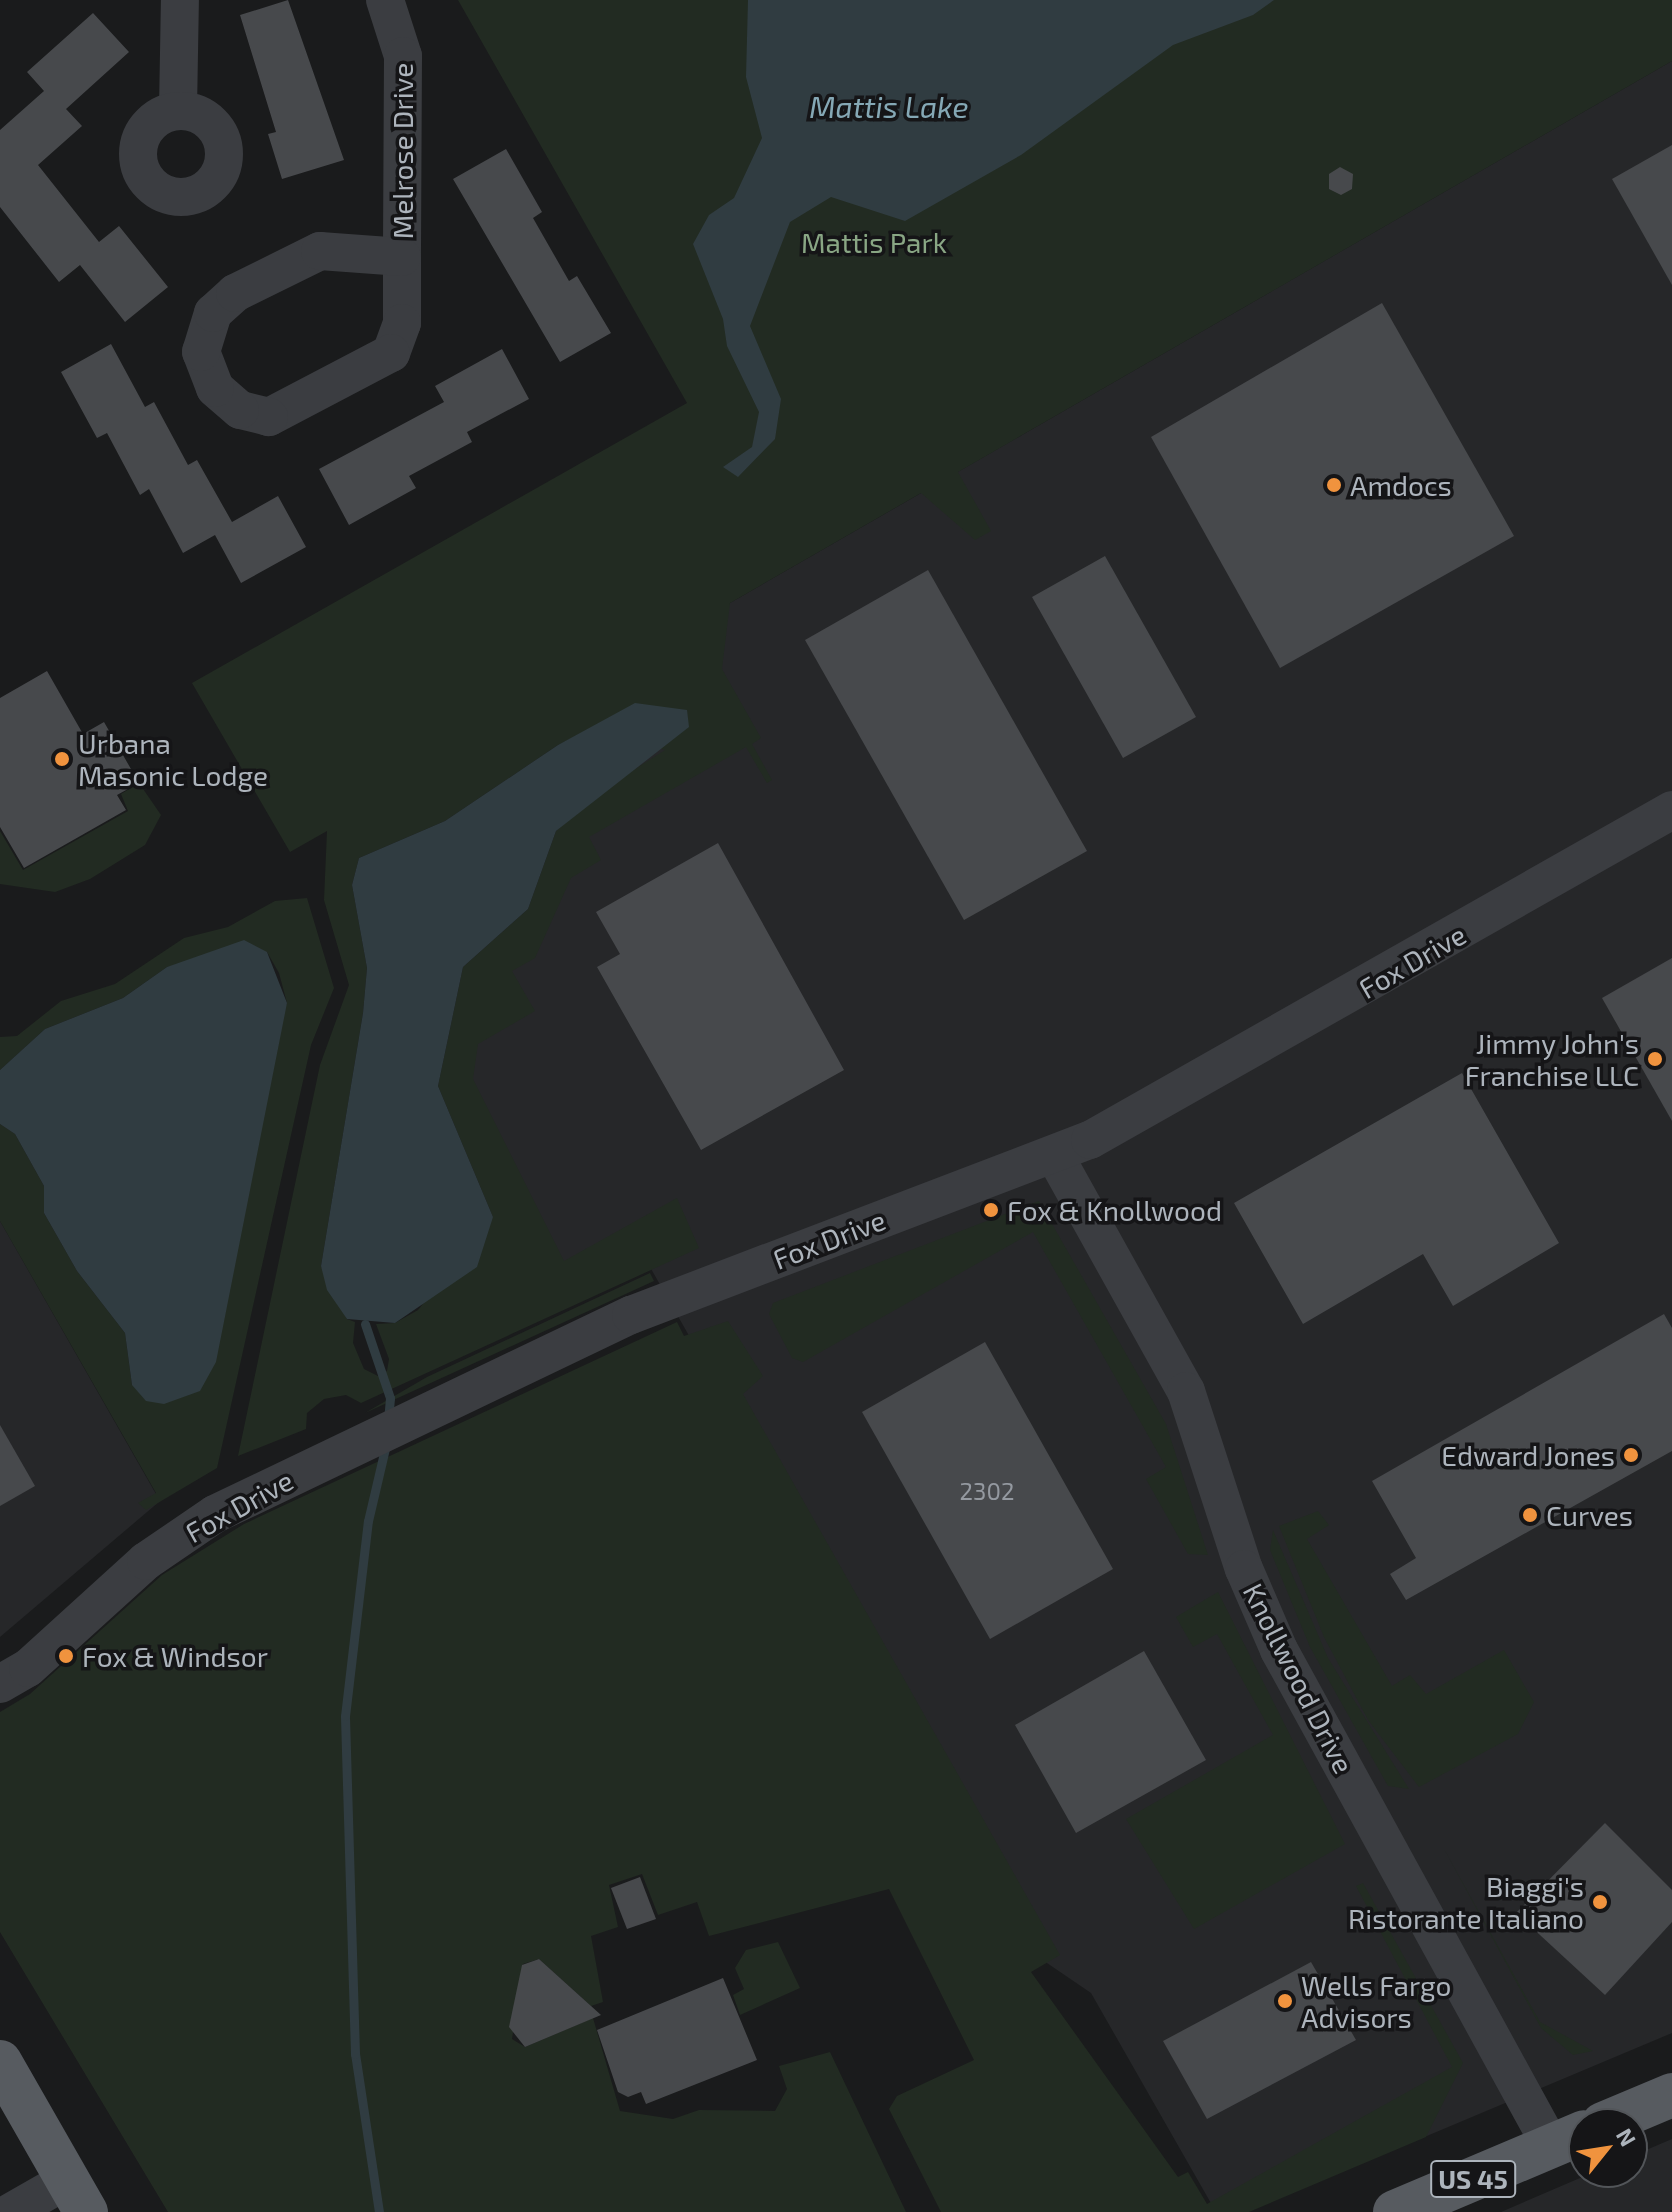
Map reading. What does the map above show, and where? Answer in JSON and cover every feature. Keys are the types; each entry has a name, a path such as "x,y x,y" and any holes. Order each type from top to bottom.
{"main road":[{"path":"0,2062 76,2196"},
{"path":"1641,2108 1672,2095"},
{"name":"US 45","path":"1395,2212 1567,2139"}],"street":[{"path":"178,110 180,0"},
{"name":"Melrose Drive","path":"385,0 403,56 402,323 391,353 269,417 240,410 215,388 201,352 213,313 235,293 320,251 402,257"},
{"name":"Fox Drive","path":"0,1684 28,1668 112,1589 180,1537 369,1438 631,1315 1055,1156 1313,1017 1672,810"},
{"name":"Knollwood Drive","path":"1055,1156 1186,1391 1244,1569 1279,1650 1567,2139"},
{"path":"11,2212 76,2196"}],"shaded area":[{"path":"1672,61 1672,2033 1246,2212 1216,2212 1091,1993 1044,1961 650,1267 547,1313 453,1069 570,840 710,648 730,603"},
{"path":"0,1221 160,1501 0,1637"},
{"path":"1672,2139 1672,2212 1501,2212 1568,2183 1568,2188 1648,2188 1648,2149"}],"green space":[{"name":"Mattis Park","path":"458,0 1672,0 1672,61 958,472 991,531 975,540 921,493 730,603 722,669 761,738 752,744 772,780 767,783 746,747 589,837 601,860 571,878 535,958 512,971 535,1011 478,1044 473,1079 564,1261 677,1198 699,1248 361,1403 346,1395 324,1399 307,1413 306,1429 238,1456 320,1065 349,985 324,900 327,831 290,852 192,683 687,403","holes":["597,726 665,750 602,790 556,831 528,909 463,967 438,1086 493,1217 418,1310 395,1323 376,1324 389,1359 387,1371 378,1376 364,1369 353,1343 355,1322 347,1319 321,1266 363,1013 367,968 352,885 359,858 445,821 558,745"]},
{"path":"139,783 161,815 145,845 90,879 55,892 0,884 0,831 23,870 128,811 121,794"},
{"path":"307,898 334,988 311,1045 217,1468 146,1510 138,1503 156,1493 0,1221 0,1124 15,1134 44,1186 44,1213 77,1271 125,1333 132,1385 287,1003 279,973 267,952 167,967 123,998 45,1029 0,1070 0,1037 17,1036 61,1001 115,984 184,938 228,927 275,901"},
{"path":"1039,1201 1166,1424 1208,1555 1188,1554 1146,1479 1166,1467 1033,1232 803,1362 792,1358 769,1314 773,1303"},
{"path":"650,1273 654,1281 365,1413 427,1377"},
{"path":"728,1321 763,1376 743,1394 1060,1955 1031,1972 1178,2177 1188,2172 1207,2204 1452,2067 1356,1886 1363,1883 1463,2063 1426,2137 1249,2212 941,2212 889,2109 897,2096 974,2060 889,1889 709,1936 697,1902 658,1915 642,1874 609,1885 618,1927 591,1936 603,2002 591,2006 539,1959 523,1964 512,2039 525,2047 593,2018 620,2111 673,2119 699,2110 775,2111 787,2089 779,2066 830,2052 906,2212 168,2212 0,1932 0,1712 30,1694 162,1575 244,1524 677,1322 684,1336"},
{"path":"1318,1511 1329,1525 1307,1539 1392,1686 1410,1675 1426,1694 1504,1650 1534,1702 1518,1734 1419,1787 1368,1720 1324,1637 1279,1526"},
{"path":"1273,1530 1328,1658 1409,1789 1388,1786 1310,1647 1270,1550"},
{"path":"1218,1592 1345,1844 1194,1929 1126,1819 1273,1735 1217,1634 1193,1647 1176,1617"},
{"path":"1443,1847 1540,2022 1593,2051 1573,2055 1541,2028"},
{"path":"778,1942 800,1988 740,2015 733,1995 744,1989 735,1968 746,1950"}],"water":[{"name":"Mattis Lake","path":"748,0 1274,0 1253,15 1173,45 1021,155 905,221 831,197 790,222 750,326 781,399 775,439 738,477 723,467 752,447 759,412 727,346 723,319 693,244 709,215 734,198 762,138 746,77"},
{"path":"635,703 687,710 689,727 556,831 528,909 463,967 438,1086 493,1217 477,1267 395,1323 347,1319 327,1290 321,1266 363,1013 367,968 352,885 359,858 445,821 558,745"},
{"path":"244,940 267,952 287,1003 216,1362 200,1391 164,1404 146,1401 132,1385 125,1333 77,1271 44,1213 44,1186 15,1134 0,1124 0,1070 45,1029 123,998 167,967"}],"building":[{"path":"288,0 344,160 282,179 268,134 276,132 240,15"},
{"path":"93,13 129,52 66,109 82,126 38,165 99,242 119,226 168,287 125,322 80,265 59,282 0,207 0,130 44,91 27,72"},
{"path":"1672,145 1672,285 1612,179"},
{"path":"506,149 542,212 533,218 569,281 577,276 611,333 560,362 453,179"},
{"path":"1340,167 1353,174 1352,189 1341,195 1329,189 1329,174"},
{"path":"1382,303 1514,536 1280,668 1151,437"},
{"path":"111,344 145,407 154,402 188,465 197,460 232,522 278,496 306,547 241,583 215,535 183,553 149,489 140,495 107,433 97,438 61,372"},
{"path":"502,349 529,399 467,432 472,442 409,476 416,488 349,525 319,469 444,402 435,386"},
{"path":"1105,556 1196,717 1123,758 1032,597"},
{"path":"928,570 1087,851 964,920 805,640"},
{"name":"Urbana Masonic Lodge","path":"47,671 83,734 104,722 139,783 117,795 126,810 24,868 0,827 0,698"},
{"path":"718,843 844,1070 701,1150 597,967 620,954 596,912"},
{"name":"Jimmy John's Franchise LLC","path":"1672,958 1672,1121 1602,998"},
{"path":"1462,1073 1559,1243 1453,1306 1423,1254 1303,1324 1234,1203"},
{"path":"1664,1314 1672,1328 1672,1451 1406,1600 1390,1574 1416,1558 1372,1481"},
{"path":"985,1342 1113,1569 990,1639 862,1412"},
{"path":"0,1425 35,1486 0,1506"},
{"path":"1144,1651 1206,1760 1076,1833 1015,1725"},
{"name":"Biaggi's Ristorante Italiano","path":"1605,1823 1672,1890 1672,1922 1605,1995 1516,1913"},
{"path":"640,1877 656,1919 627,1929 611,1888"},
{"path":"539,1959 601,2015 525,2047 509,2027 522,1965"},
{"name":"Wells Fargo Advisors","path":"1311,1962 1356,2040 1207,2119 1163,2041"},
{"path":"723,1978 757,2060 646,2104 641,2092 628,2097 618,2092 597,2030"}],"waterway":[{"path":"365,1324 390,1398 388,1421"},
{"path":"379,2212 355,2054 345,1716 368,1521 386,1444"}],"place":[{"name":"Amdocs","path":"1334,485"},
{"name":"Urbana Masonic Lodge","path":"62,759"},
{"name":"Jimmy John's Franchise LLC","path":"1655,1059"},
{"name":"Fox & Knollwood","path":"991,1210"},
{"name":"Edward Jones","path":"1631,1455"},
{"name":"Curves","path":"1530,1515"},
{"name":"Fox & Windsor","path":"66,1656"},
{"name":"Biaggi's Ristorante Italiano","path":"1600,1902"},
{"name":"Wells Fargo Advisors","path":"1285,2001"}]}
